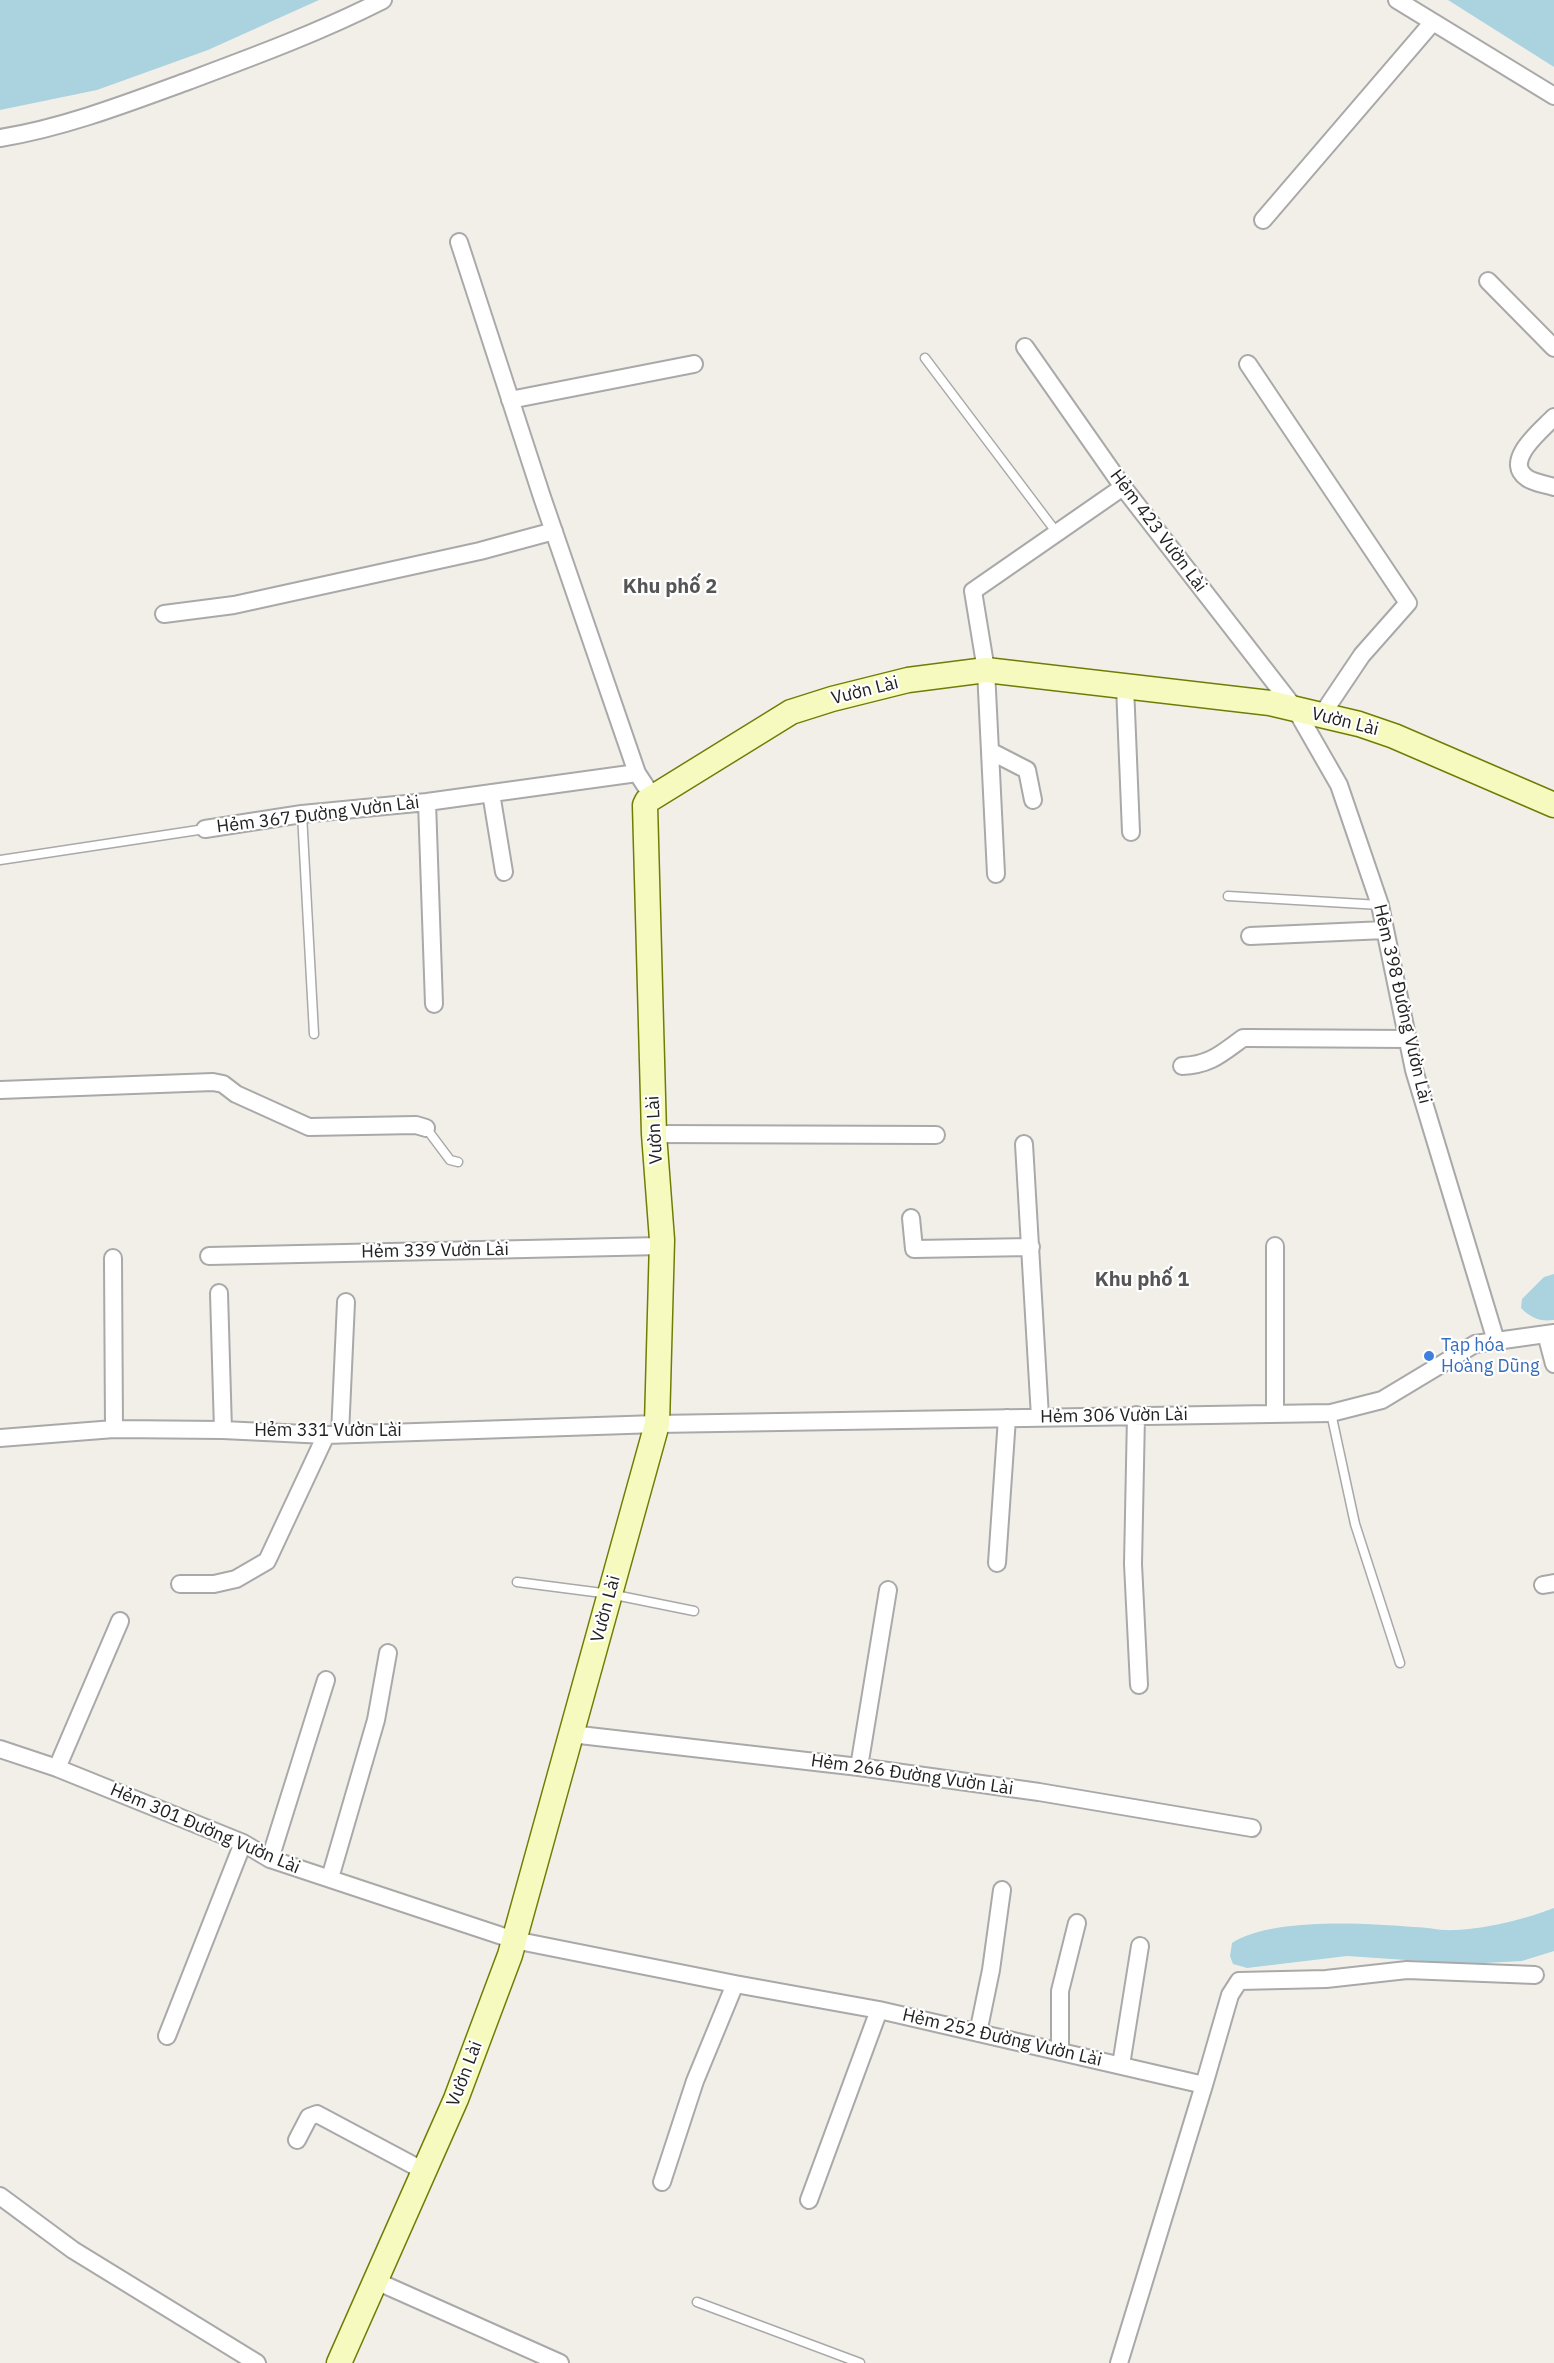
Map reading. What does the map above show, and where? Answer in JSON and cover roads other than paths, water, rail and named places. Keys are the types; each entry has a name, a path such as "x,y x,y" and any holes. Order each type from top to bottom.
{"main road":[{"name":"Vườn Lài","path":"339,2363 456,2099 514,1940 657,1424 661,1246 654,1134 645,805 652,796 791,712 908,680 986,670 1270,703 1359,724 1394,736 1554,805"}],"street":[{"path":"0,138 26,134 142,98 240,63 339,22 383,0"},
{"path":"1397,0 1554,96"},
{"path":"1263,220 1432,23"},
{"path":"459,242 517,398 554,531 637,773 652,796"},
{"path":"1488,281 1554,348"},
{"name":"Hẻm 423 Vườn Lài","path":"1025,347 1123,487 1296,710"},
{"path":"517,398 694,364"},
{"path":"1248,364 1408,603 1362,655 1321,716"},
{"path":"1554,417 1522,452 1518,468 1529,479 1554,487"},
{"path":"996,874 986,670 973,591 1123,487"},
{"path":"164,614 234,605 480,551 554,531"},
{"path":"1125,686 1131,832"},
{"name":"Hẻm 398 Đường Vườn Lài","path":"1296,710 1339,785 1380,905 1414,1070 1496,1341"},
{"path":"990,751 1027,770 1033,800"},
{"name":"Hẻm 367 Đường Vườn Lài","path":"204,829 302,814 428,802 637,773"},
{"path":"491,793 504,872"},
{"path":"428,802 434,1004"},
{"path":"1250,936 1385,930"},
{"path":"1182,1066 1197,1066 1208,1062 1243,1038 1408,1039"},
{"path":"0,1090 213,1082 223,1084 236,1094 309,1127 416,1125 426,1128"},
{"path":"654,1134 936,1135"},
{"path":"1024,1144 1040,1417"},
{"path":"911,1218 914,1249 1031,1247"},
{"name":"Hẻm 339 Vườn Lài","path":"209,1256 661,1246"},
{"path":"1275,1246 1275,1413"},
{"path":"114,1258 114,1429"},
{"path":"219,1293 222,1430"},
{"path":"180,1584 214,1584 236,1579 267,1561 333,1434 346,1302"},
{"path":"1550,1333 1554,1364"},
{"name":"Hẻm 306 Vườn Lài","path":"657,1424 1331,1413 1382,1400 1475,1344 1550,1333"},
{"path":"1136,1415 1133,1564 1139,1685"},
{"path":"997,1563 1007,1418"},
{"name":"Hẻm 331 Vườn Lài","path":"0,1438 114,1429 333,1434 657,1424"},
{"path":"859,1767 888,1590"},
{"path":"57,1768 120,1621"},
{"path":"330,1878 376,1720 388,1653"},
{"path":"270,1859 326,1680"},
{"name":"Hẻm 266 Đường Vườn Lài","path":"571,1734 859,1767 1039,1792 1252,1828"},
{"name":"Hẻm 301 Đường Vườn Lài","path":"0,1749 57,1768 243,1843 270,1859 514,1940"},
{"path":"167,2036 243,1843"},
{"path":"978,2033 992,1970 1002,1890"},
{"path":"1060,2052 1060,1991 1077,1923"},
{"name":"Hẻm 252 Đường Vườn Lài","path":"514,1940 879,2010 1204,2085"},
{"path":"1121,2066 1140,1946"},
{"path":"1119,2363 1230,1995 1239,1982 1326,1979 1407,1970 1535,1975"},
{"path":"662,2182 695,2081 735,1984"},
{"path":"809,2200 879,2010"},
{"path":"297,2140 309,2117 316,2114 424,2171"},
{"path":"0,2196 73,2250 257,2363"},
{"path":"376,2281 560,2363"}],"lane":[{"path":"925,358 1057,532"},
{"path":"302,814 314,1034"},
{"name":"Hẻm 367 Đường Vườn Lài","path":"0,860 204,829"},
{"path":"1228,896 1380,905"},
{"path":"426,1128 450,1160 458,1162"},
{"path":"1331,1413 1355,1524 1400,1663"},
{"path":"517,1582 610,1594 694,1611"},
{"path":"697,2302 860,2363"}],"water":[{"path":"0,0 319,0 208,50 97,90 0,110"},
{"path":"1448,0 1554,0 1554,67"},
{"path":"1554,1274 1554,1320 1544,1320 1528,1314 1521,1308 1522,1299 1544,1277"},
{"path":"1554,1908 1554,1951 1522,1961 1466,1964 1347,1956 1247,1968 1233,1964 1230,1956 1232,1943 1249,1935 1295,1925 1346,1923 1445,1930 1467,1929 1505,1923"}],"place":[{"name":"Tạp hóa Hoàng Dũng","path":"1429,1356"}],"district":[{"name":"Khu phố 2","path":"670,587"},
{"name":"Khu phố 1","path":"1142,1280"}]}
